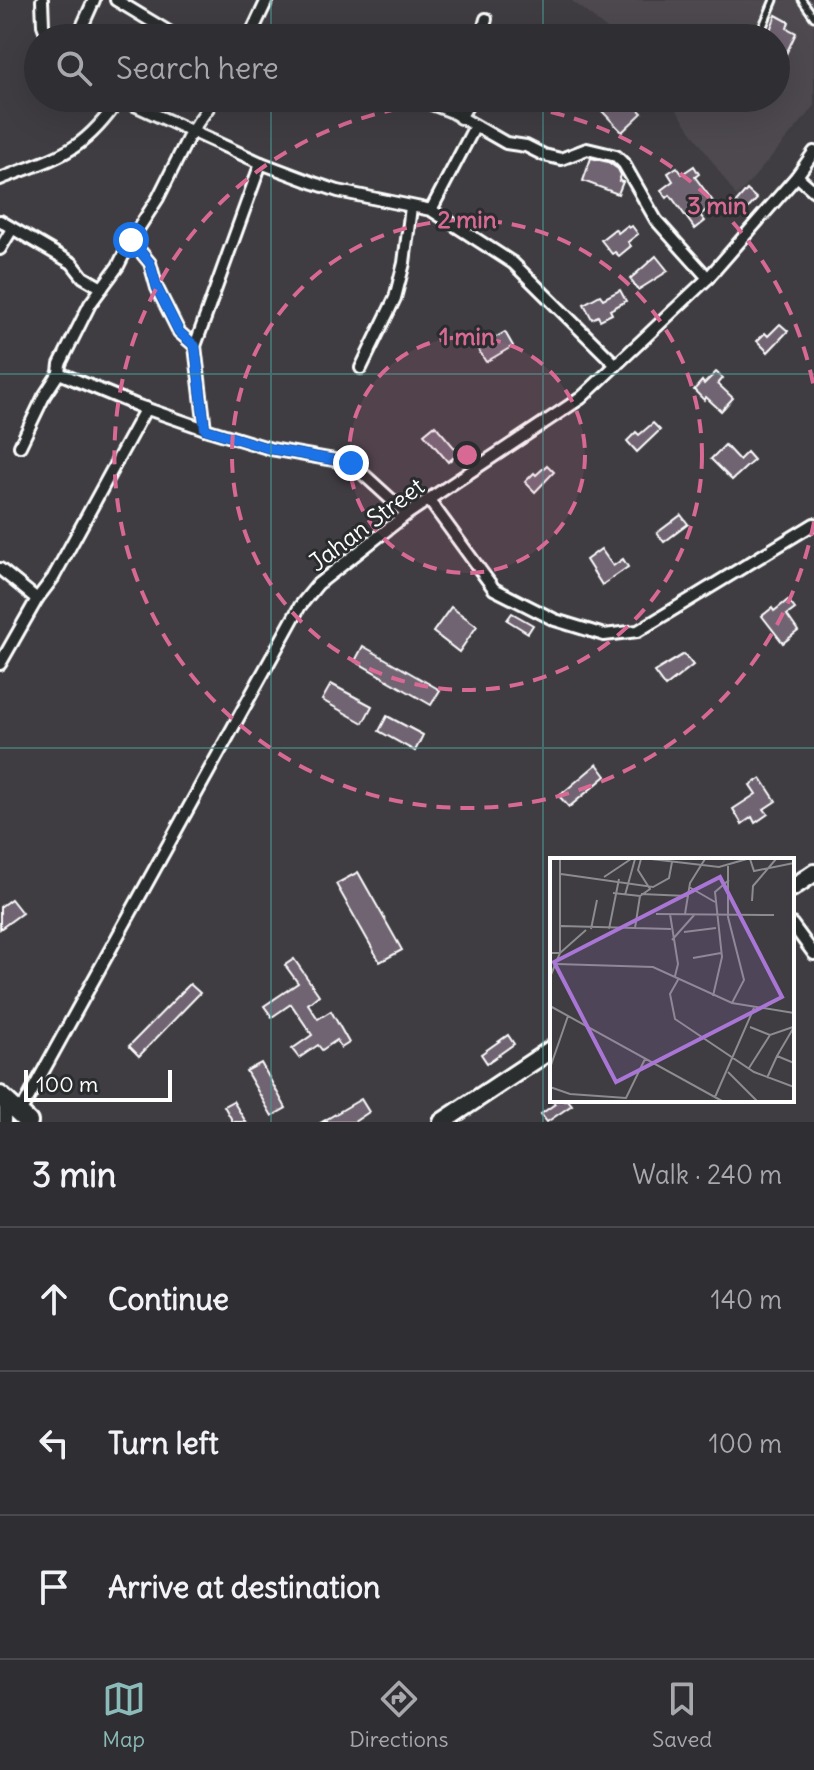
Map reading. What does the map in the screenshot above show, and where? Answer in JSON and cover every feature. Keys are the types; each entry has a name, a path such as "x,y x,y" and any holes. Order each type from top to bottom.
{"highway":[{"path":"3,1098 18,1119"}],"main road":[{"path":"794,887 814,873"},
{"path":"442,1122 550,1050"}],"street":[{"path":"42,0 43,24"},
{"path":"83,24 94,0"},
{"path":"116,0 156,24"},
{"path":"256,24 267,0"},
{"path":"485,24 486,19"},
{"path":"0,179 62,156 91,136 109,112"},
{"path":"149,112 261,163 338,191 431,210 513,263 616,365"},
{"path":"20,446 59,373 60,364 90,304 118,266 158,198 191,132 205,112"},
{"path":"447,112 506,143 526,146 554,158 561,159 587,149 616,156 624,164 656,220 708,278"},
{"path":"460,118 464,112"},
{"path":"431,210 475,126"},
{"name":"Jahan Street","path":"18,1119 300,606 318,584 407,514 581,398 708,278 797,176 814,152"},
{"path":"205,429 195,346 261,163"},
{"path":"797,176 814,191"},
{"path":"361,368 395,298 404,263 411,207"},
{"path":"0,221 72,263 83,277 102,288"},
{"path":"0,249 12,229"},
{"path":"131,240 150,263 157,288 179,332 195,346"},
{"path":"59,373 205,429 271,449 351,463 407,514"},
{"path":"0,664 59,567 146,408"},
{"path":"429,500 494,589 555,620 604,635 638,631 814,524"},
{"path":"0,569 37,599"},
{"path":"794,927 814,954"}],"lane":[{"path":"764,24 774,0"},
{"path":"802,0 814,17"}],"shaded area":[{"path":"571,0 814,0 814,107 737,197 678,112 790,112 790,24 601,24"}],"building":[{"path":"776,15 789,22 788,24 772,24"},
{"path":"790,30 796,33 790,46"},
{"path":"603,112 642,113 622,132"},
{"path":"591,158 608,162 618,169 621,175 619,181 623,182 618,194 583,181"},
{"path":"694,166 699,174 695,177 715,204 700,215 705,221 695,229 670,195 667,198 661,190 673,181 668,173 677,167 682,174"},
{"path":"747,190 757,199 743,214 734,205"},
{"path":"632,226 638,234 628,242 631,246 619,256 615,252 612,254 601,240 615,229 618,233"},
{"path":"656,256 668,271 638,290 630,279"},
{"path":"620,290 626,301 610,310 612,314 600,320 598,316 592,319 584,304 600,295 603,299"},
{"path":"780,324 788,331 768,352 757,341 765,333 768,336"},
{"path":"505,332 513,346 486,362 477,348"},
{"path":"716,372 723,378 718,384 733,398 721,411 694,390"},
{"path":"653,423 660,430 637,452 627,441"},
{"path":"435,425 459,453 448,462 424,434"},
{"path":"725,445 739,460 747,452 754,460 732,480 711,459"},
{"path":"547,465 554,472 535,492 525,482"},
{"path":"681,515 688,524 664,542 657,533"},
{"path":"601,549 613,566 623,559 628,567 602,585 586,560"},
{"path":"788,600 795,609 787,615 798,631 783,643 762,616"},
{"path":"451,607 477,626 459,652 433,632"},
{"path":"512,613 533,625 528,633 507,620"},
{"path":"363,646 440,690 431,705 355,661"},
{"path":"684,654 693,665 665,687 654,672"},
{"path":"331,684 372,706 363,723 322,700"},
{"path":"387,716 423,735 415,751 379,731"},
{"path":"597,764 606,776 569,807 559,796"},
{"path":"761,778 776,801 764,809 768,814 755,823 752,817 742,824 733,809 756,794 750,785"},
{"path":"358,872 402,950 380,962 336,884"},
{"path":"11,899 22,913 0,929 0,907"},
{"path":"294,959 319,995 308,1004 318,1019 331,1011 349,1043 341,1048 337,1040 322,1050 318,1045 299,1058 292,1049 312,1035 291,1004 272,1017 264,1006 298,983 285,965"},
{"path":"190,984 200,993 139,1056 129,1046"},
{"path":"508,1035 514,1044 487,1063 481,1054"},
{"path":"261,1063 286,1108 272,1116 246,1071"},
{"path":"361,1099 369,1112 354,1122 322,1122"},
{"path":"233,1101 246,1122 233,1122 224,1106"},
{"path":"554,1102 570,1102 572,1105 547,1122 541,1114 555,1104"}],"route":[{"path":"131,240 150,263 157,288 179,332 195,346 205,429 271,449 351,463"}]}
